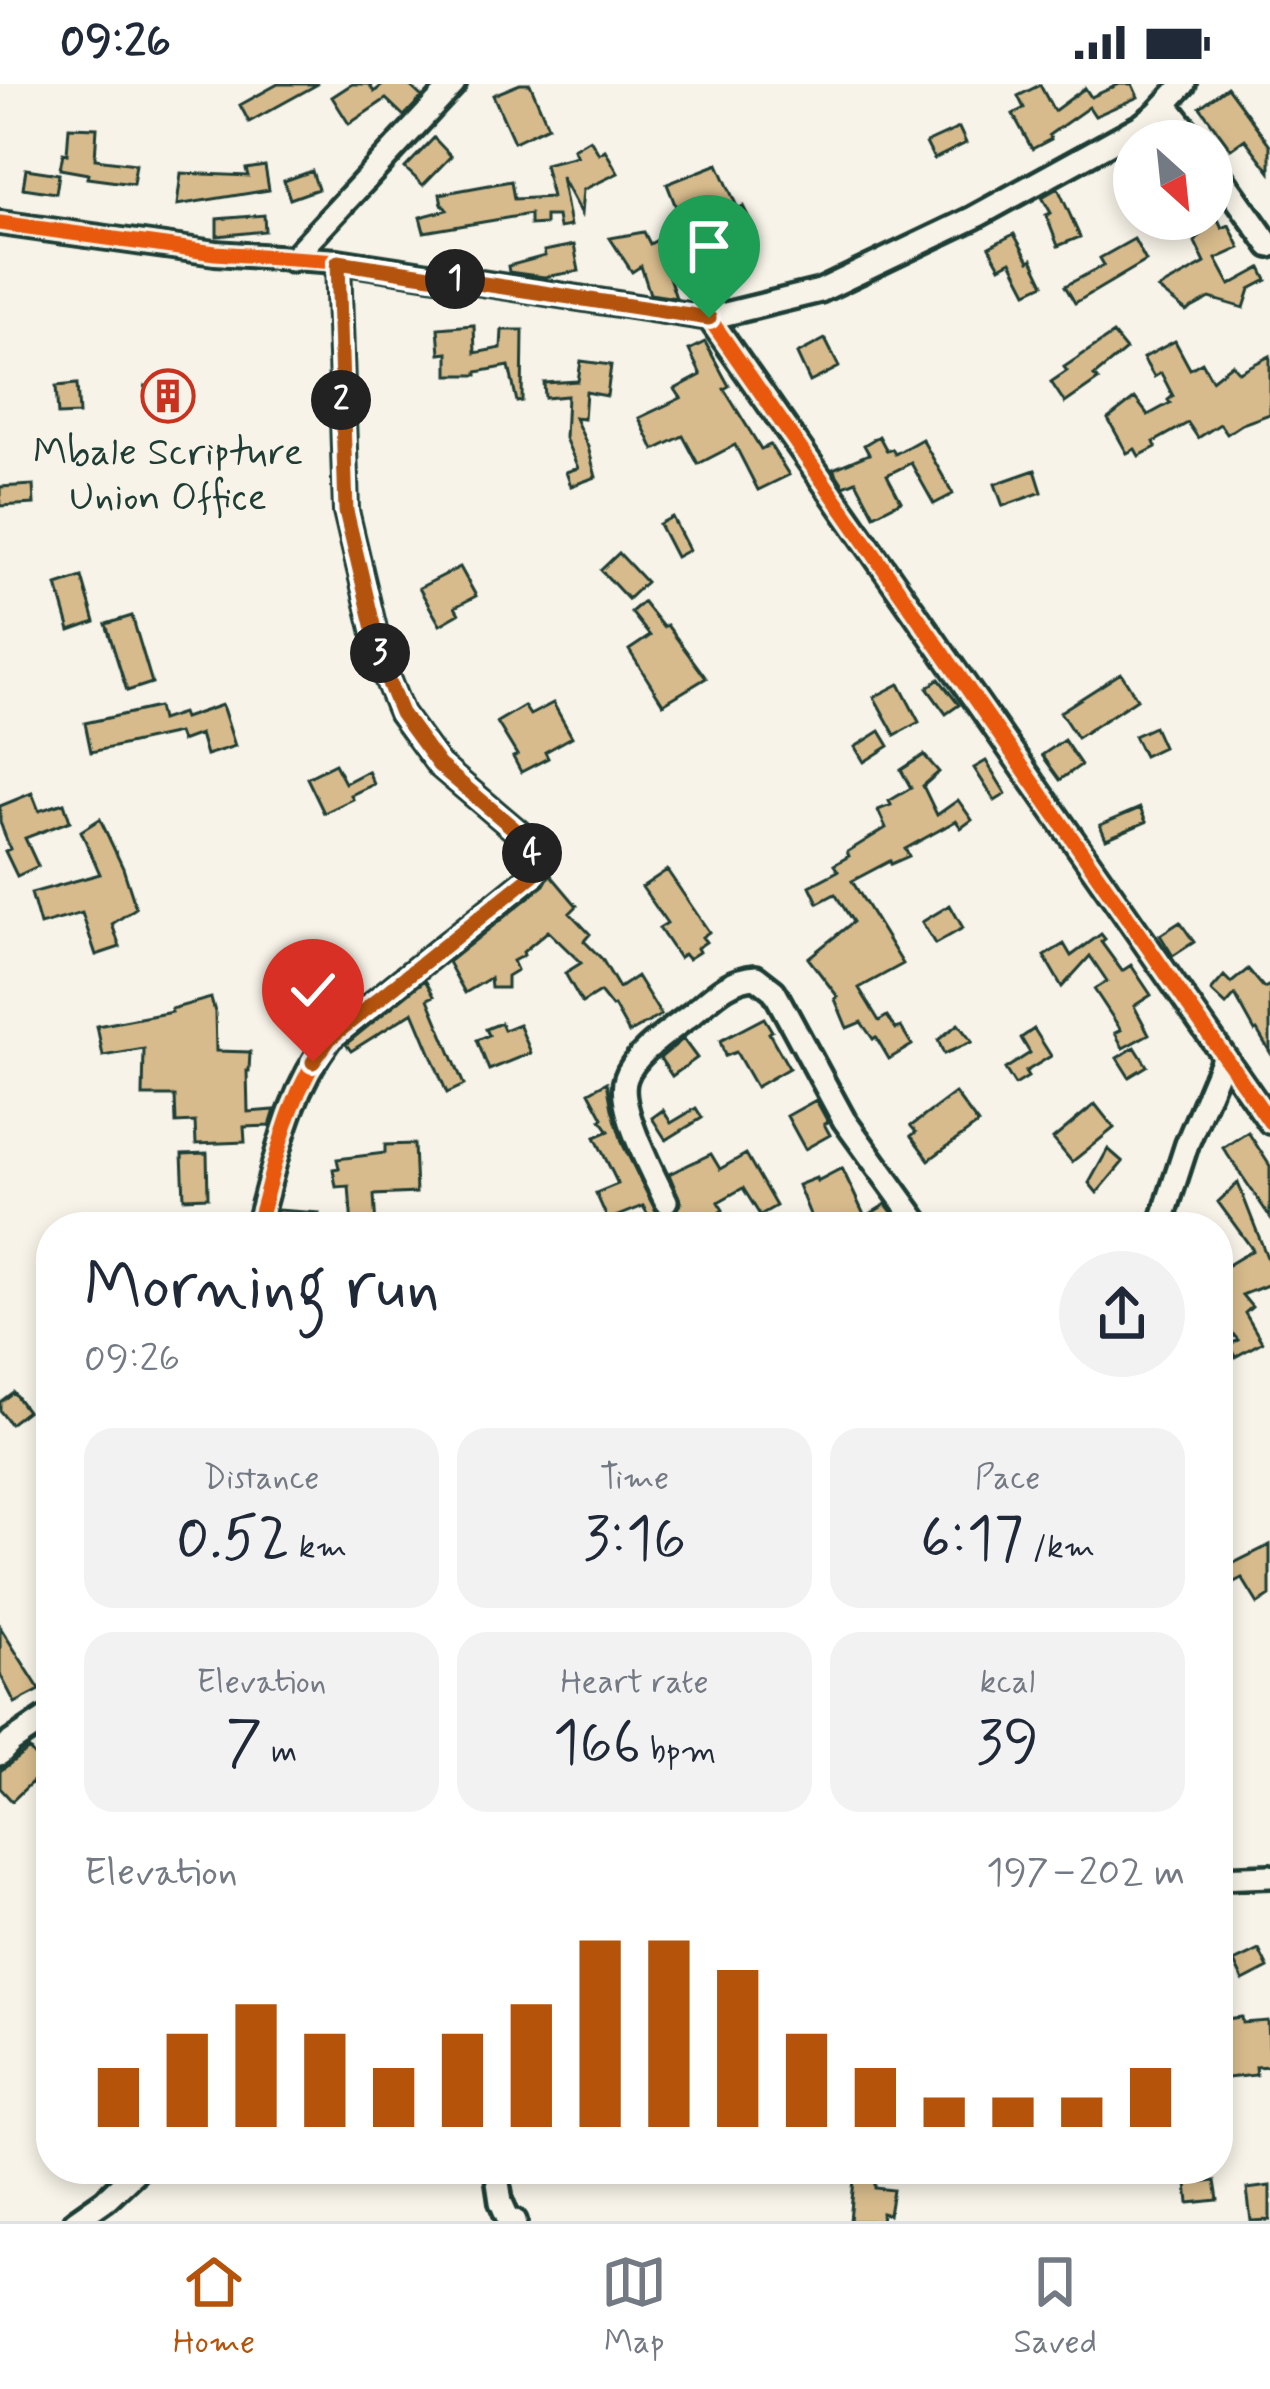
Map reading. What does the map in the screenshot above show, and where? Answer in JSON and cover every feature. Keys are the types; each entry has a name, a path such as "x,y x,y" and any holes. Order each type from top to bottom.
{"street":[{"path":"292,260 454,84"},
{"path":"0,223 215,253 338,262 709,318 820,291 973,218 1142,125 1184,84"},
{"path":"1166,104 1179,120"},
{"path":"1233,194 1270,246"},
{"path":"261,1212 293,1100 330,1038 535,873 533,854 519,833 439,765 401,713 384,671 346,511 338,262"},
{"path":"709,318 1270,1122"},
{"path":"666,1201 639,1145 626,1103 625,1079 646,1050 731,982 756,977 774,991 844,1120 910,1212"},
{"path":"1165,1212 1224,1056"},
{"path":"1244,1084 1270,1084"},
{"path":"0,1754 36,1725"},
{"path":"1233,1877 1270,1876"},
{"path":"75,2221 122,2184"},
{"path":"498,2184 508,2218 515,2221"}],"building":[{"path":"278,84 318,84 249,122 240,105"},
{"path":"352,84 369,84 374,92 384,84 408,84 422,97 404,116 386,99 349,124 332,97"},
{"path":"530,84 548,126 514,142 493,95"},
{"path":"1120,84 1132,84 1138,97 1095,116 1089,107 1032,149 1013,114 1024,108 1018,96 1040,85 1054,111 1085,88 1091,97"},
{"path":"1227,87 1270,145 1270,172 1245,139 1233,148 1233,120 1210,120 1200,107"},
{"path":"69,127 97,128 95,159 136,164 133,184 60,169 63,153 67,154"},
{"path":"959,128 966,143 934,159 926,143"},
{"path":"434,138 451,156 423,185 405,168"},
{"path":"590,139 599,154 605,150 618,173 583,190 581,214 561,177 570,226 559,228 557,216 545,216 545,224 530,225 530,214 424,232 420,217 447,210 440,194 511,181 514,199 552,197 544,164 577,156 573,149"},
{"path":"718,164 738,209 743,206 754,228 719,246 698,205 678,212 667,184"},
{"path":"265,166 269,190 177,205 181,173 248,176 246,169"},
{"path":"26,169 59,174 56,193 23,188"},
{"path":"312,171 318,189 290,199 284,181"},
{"path":"1058,188 1080,237 1058,246 1042,197"},
{"path":"264,215 265,231 217,236 217,219"},
{"path":"644,232 650,244 664,236 671,247 661,253 676,298 650,294 641,266 632,272 610,238"},
{"path":"1233,233 1240,248 1216,259 1230,285 1261,268 1267,280 1250,289 1244,308 1210,298 1186,311 1158,289 1205,263 1195,242 1233,240"},
{"path":"1014,234 1044,284 1027,292 1011,261 1000,267 989,247"},
{"path":"1135,240 1146,261 1075,303 1065,286 1104,265 1100,258"},
{"path":"574,245 579,271 544,277 509,272 508,266 545,256 544,251"},
{"path":"474,325 475,353 501,348 502,330 523,330 522,401 517,402 509,366 477,375 448,375 448,353 440,354 438,328"},
{"path":"1113,334 1126,350 1094,376 1098,380 1065,403 1051,382 1067,371 1064,367"},
{"path":"825,339 839,367 810,382 797,354"},
{"path":"1175,341 1190,369 1202,362 1212,380 1232,364 1239,372 1270,356 1270,414 1227,434 1220,424 1198,438 1188,423 1139,456 1135,449 1127,453 1108,419 1135,398 1148,415 1170,403 1173,396 1161,373 1154,377 1143,358"},
{"path":"705,342 729,386 724,389 761,449 770,445 789,475 758,490 735,445 698,464 683,436 654,450 639,418 681,398 675,389 701,375 689,350"},
{"path":"581,361 611,365 607,396 586,392 584,419 575,418 596,477 571,486 566,472 578,468 565,438 567,396 545,398 544,383 578,381"},
{"name":"Mbale Scripture Union Office","path":"181,375 190,403 149,409 145,386 163,384 162,377"},
{"path":"77,384 79,414 58,415 56,386"},
{"path":"879,436 887,451 892,449 895,454 922,439 953,494 934,504 911,463 887,475 901,501 874,515 856,481 844,486 833,469 869,454 864,445"},
{"path":"1035,470 1042,492 1003,506 995,484"},
{"path":"33,485 34,504 0,506 0,487"},
{"path":"672,517 689,550 676,557 659,524"},
{"path":"619,553 646,582 628,599 601,570"},
{"path":"460,567 476,596 455,607 459,614 440,625 419,588"},
{"path":"82,577 95,622 70,631 57,585"},
{"path":"643,602 663,627 667,625 706,678 663,704 629,650 650,636 631,612"},
{"path":"132,616 152,683 127,691 106,624"},
{"path":"1121,673 1137,699 1077,738 1060,712"},
{"path":"939,679 959,705 946,714 927,688"},
{"path":"899,684 919,722 895,735 874,697"},
{"path":"553,703 572,737 545,752 548,758 521,772 513,757 517,755 497,722 524,706 530,715"},
{"path":"222,705 235,746 206,755 200,734 181,741 178,733 91,752 85,723 158,707 161,720 182,713 184,718"},
{"path":"1154,727 1163,747 1144,756 1134,736"},
{"path":"880,731 889,746 864,762 855,747"},
{"path":"1064,740 1081,765 1060,780 1042,755"},
{"path":"924,755 939,772 923,786 937,815 958,800 972,820 961,828 956,821 905,849 909,856 852,881 903,964 859,988 879,1021 887,1016 912,1045 889,1059 861,1022 847,1028 838,997 808,958 853,922 835,894 818,903 810,886 838,871 834,865 849,856 847,852 886,828 878,810 911,788 901,770"},
{"path":"986,761 1006,794 995,801 974,768"},
{"path":"335,764 345,783 368,771 374,784 324,813 307,778"},
{"path":"32,793 39,811 64,803 70,821 25,838 38,866 17,876 5,851 10,849 0,822 0,806"},
{"path":"1140,808 1146,822 1106,839 1100,825"},
{"path":"100,819 136,908 112,924 120,947 96,955 82,913 40,925 31,893 100,874 81,831"},
{"path":"667,870 709,932 702,937 706,942 697,948 699,952 688,959 684,954 679,958 659,928 667,923 642,887"},
{"path":"550,874 577,906 570,913 590,934 584,941 602,959 619,988 637,976 661,1015 629,1033 600,992 582,1003 565,973 581,963 548,931 513,961 517,970 507,976 507,988 491,988 490,978 465,993 448,962 544,885"},
{"path":"950,905 963,928 935,944 922,922"},
{"path":"1180,922 1194,942 1173,956 1160,935"},
{"path":"1101,934 1105,939 1101,942 1122,971 1131,965 1151,995 1134,1006 1149,1034 1123,1048 1115,1033 1121,1030 1094,989 1107,981 1090,956 1062,987 1044,956 1064,944 1071,956"},
{"path":"1248,969 1264,988 1270,985 1270,1052 1235,995 1226,1005 1211,991 1224,976 1231,983"},
{"path":"425,980 434,996 428,999 464,1085 447,1093 413,1012 351,1051 346,1044"},
{"path":"211,998 216,1051 250,1052 248,1112 275,1110 270,1126 244,1127 245,1142 196,1144 195,1122 176,1123 175,1096 143,1096 144,1049 103,1056 97,1026 172,1012"},
{"path":"764,1018 789,1068 756,1087 736,1052 725,1056 720,1041"},
{"path":"501,1023 504,1030 519,1024 531,1053 489,1070 477,1040 489,1035 486,1029"},
{"path":"958,1024 972,1042 944,1054 938,1040"},
{"path":"1034,1029 1051,1056 1025,1072 1028,1077 1015,1085 1005,1069 1030,1053 1021,1038"},
{"path":"683,1039 697,1058 672,1076 660,1058"},
{"path":"1135,1047 1147,1066 1129,1077 1117,1058"},
{"path":"607,1082 623,1145 656,1212 646,1212 643,1206 628,1212 604,1212 596,1193 618,1184 595,1137 609,1131 589,1092"},
{"path":"955,1093 978,1124 929,1160 911,1136 916,1132 911,1126"},
{"path":"816,1100 830,1135 805,1149 787,1116"},
{"path":"1095,1104 1114,1128 1072,1162 1053,1139"},
{"path":"696,1108 702,1118 666,1140 652,1118 663,1110 671,1123"},
{"path":"1248,1132 1270,1166 1270,1217 1223,1148"},
{"path":"414,1144 416,1193 374,1195 375,1212 351,1212 349,1186 336,1187 333,1169 339,1168 337,1159 385,1153 385,1145"},
{"path":"1108,1149 1123,1162 1097,1193 1089,1183"},
{"path":"207,1153 208,1197 184,1198 182,1154"},
{"path":"711,1154 720,1169 746,1154 776,1206 758,1212 743,1188 718,1202 723,1210 674,1212 681,1203 669,1174"},
{"path":"842,1168 863,1212 809,1212 798,1185"},
{"path":"1238,1183 1270,1265 1270,1284 1242,1295 1252,1307 1245,1313 1262,1342 1235,1357 1233,1262 1253,1250 1233,1223 1233,1212 1225,1212 1218,1202"},
{"path":"13,1392 27,1411 10,1424 0,1411 0,1402"},
{"path":"1270,1545 1270,1596 1258,1604 1242,1578 1233,1582 1233,1564"},
{"path":"0,1627 36,1684 36,1692 15,1703 0,1674"},
{"path":"29,1749 36,1758 36,1787 32,1782 12,1801 0,1788 0,1771"},
{"path":"1259,1950 1268,1968 1243,1981 1234,1962"},
{"path":"1242,2017 1243,2023 1268,2021 1270,2066 1255,2067 1256,2075 1233,2077 1233,2018"},
{"path":"854,2184 893,2190 889,2215 882,2213 881,2221 850,2221"},
{"path":"1187,2184 1215,2184 1218,2200 1189,2203"},
{"path":"1270,2186 1270,2220 1251,2221 1247,2189"}],"cycle path":[{"path":"0,223 215,253 338,261 709,318 1270,1122"},
{"path":"261,1212 293,1106 330,1038 535,873 533,855 519,833 439,765 401,713 384,671 346,511 338,261"}],"place":[{"name":"Mbale Scripture Union Office","path":"168,396"}],"route":[{"path":"313,1062 330,1038 535,873 533,854 519,833 439,765 401,713 384,671 346,511 338,262 709,318"}]}
